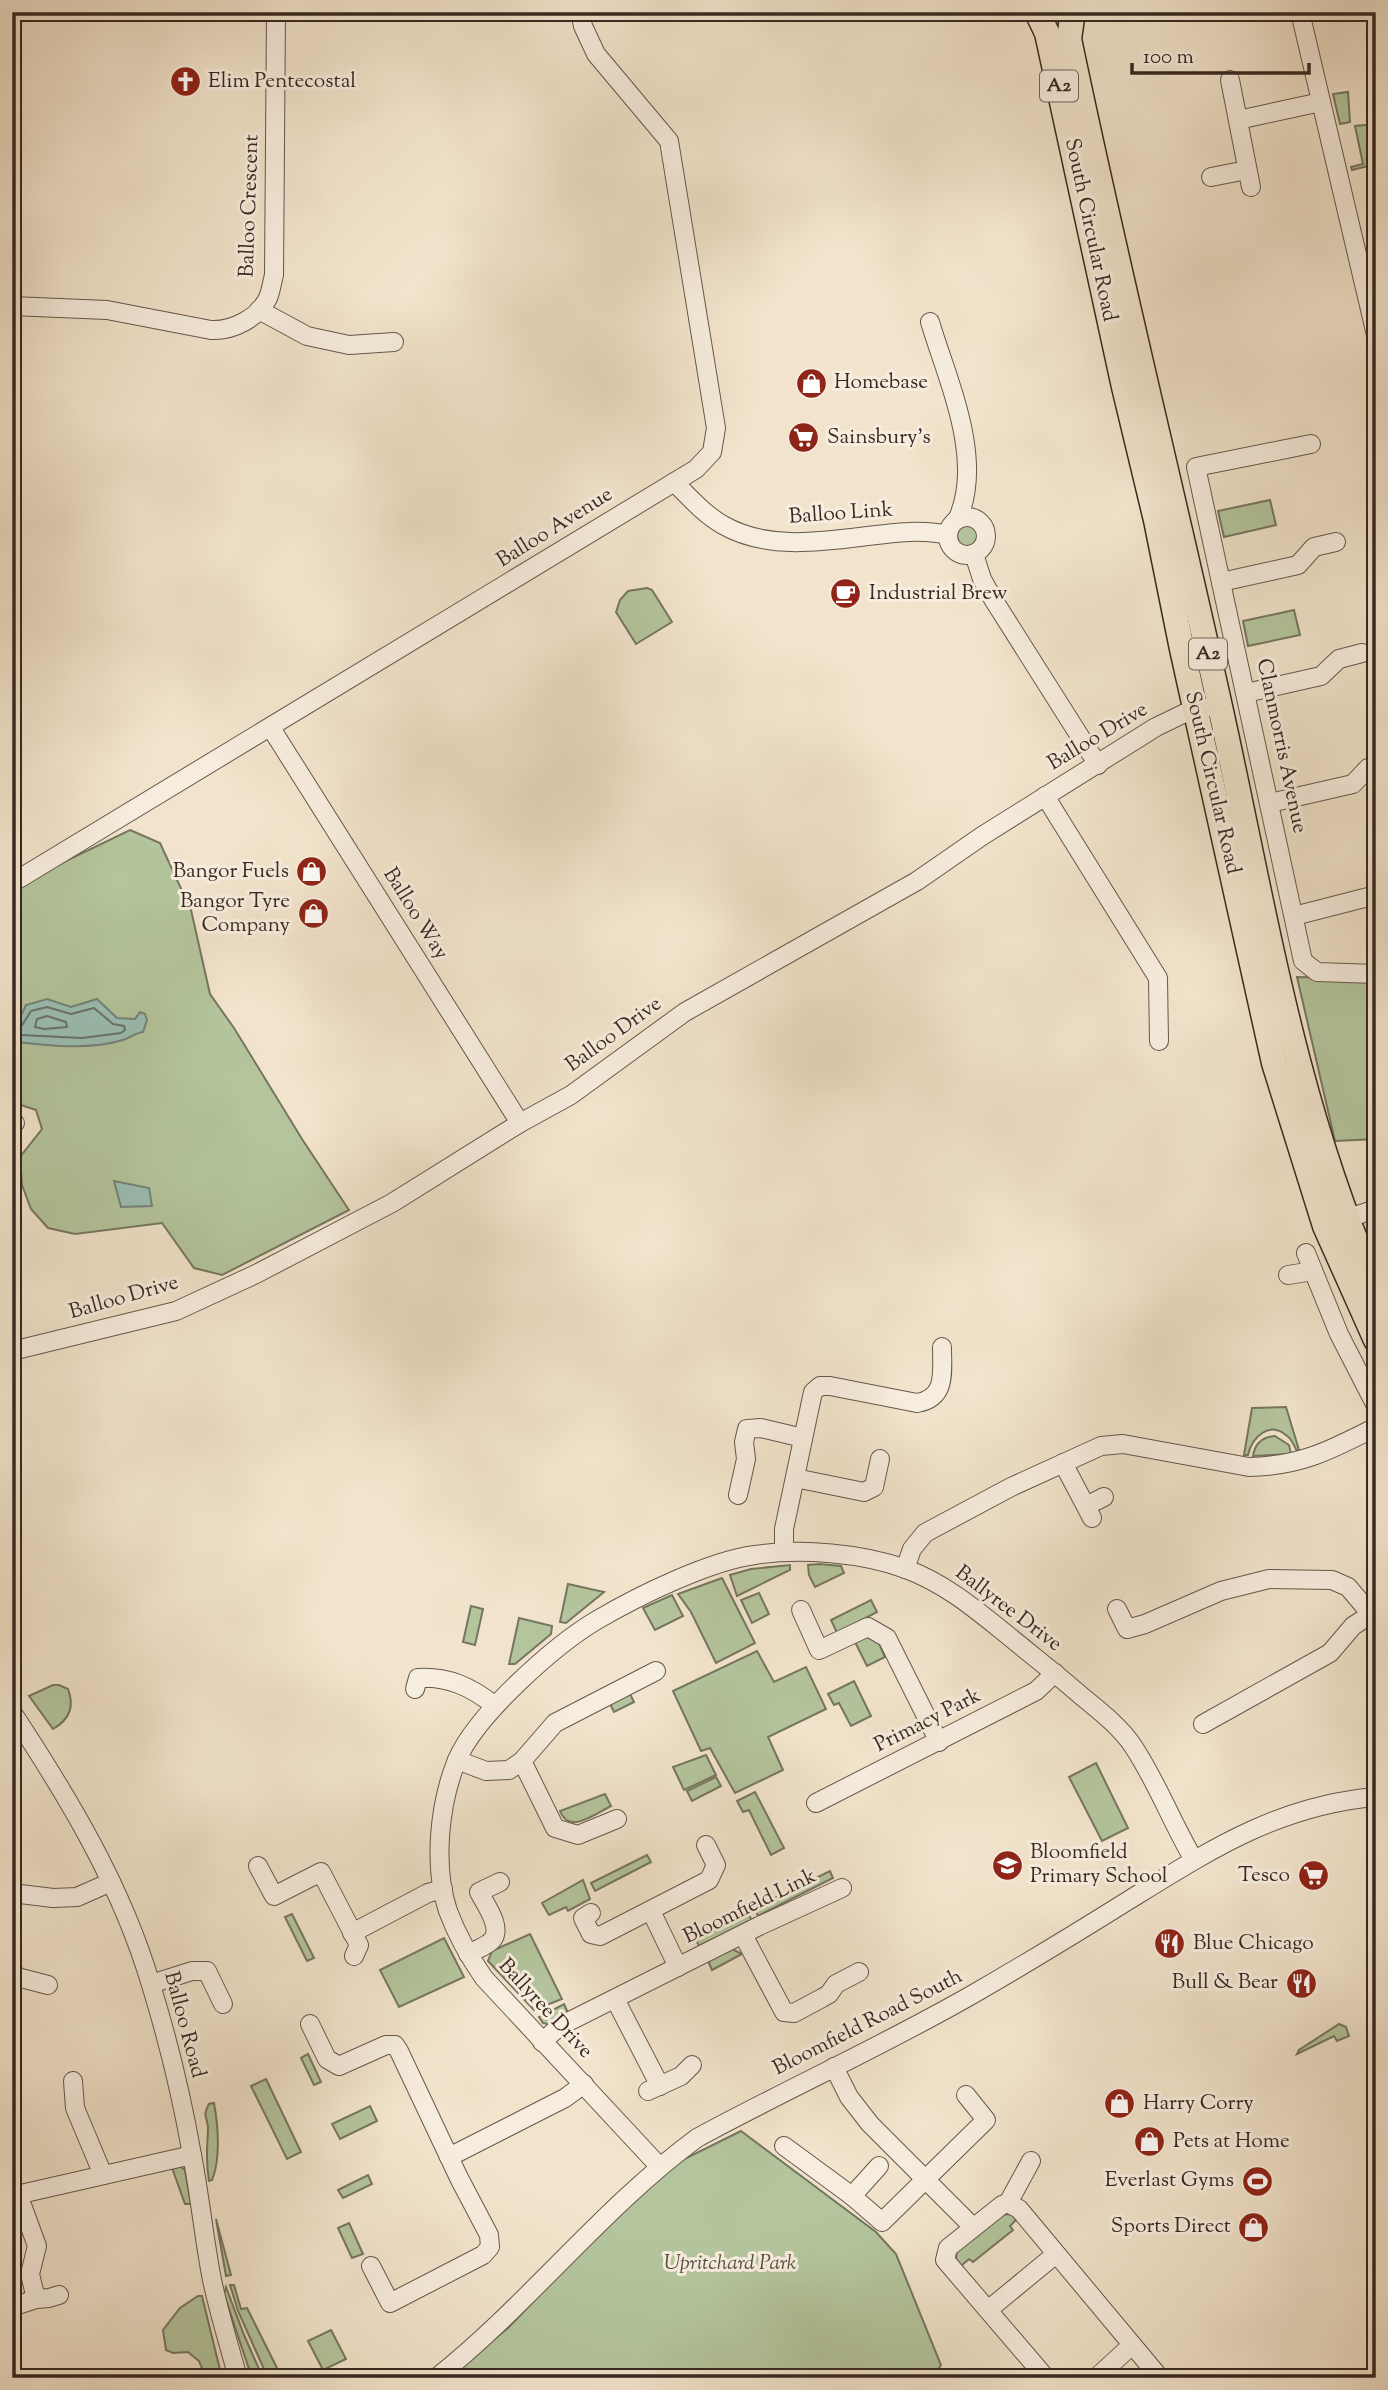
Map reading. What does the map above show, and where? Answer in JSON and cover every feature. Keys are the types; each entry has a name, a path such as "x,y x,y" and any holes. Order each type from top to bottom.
{"highway":[{"name":"South Circular Road","path":"1037,12 1047,33 1124,387 1156,520 1266,924 1336,1222 1376,1340"},
{"name":"South Circular Road","path":"1075,12 1069,39 1097,174 1184,550 1208,707"},
{"name":"South Circular Road","path":"1336,1222 1376,1290"}],"street":[{"name":"Balloo Crescent","path":"259,310 268,297 274,275 276,12"},
{"name":"Balloo Avenue","path":"12,883 696,469 712,452 716,428 669,141 596,54 583,26 580,12"},
{"path":"1300,12 1321,102 1369,279 1376,335"},
{"path":"1211,177 1249,178 1230,80"},
{"path":"1238,120 1321,102"},
{"path":"12,306 107,310 226,331 259,310 307,337 349,345 394,342"},
{"path":"930,322 963,433 968,481 958,518 947,534 954,550 965,555 974,554 985,541 985,528 976,519 958,518"},
{"name":"Clanmorris Avenue","path":"1311,444 1196,467 1303,961 1317,972 1376,974"},
{"name":"Balloo Link","path":"674,482 702,510 742,534 786,542 912,532 947,534"},
{"path":"1221,582 1298,565 1314,547 1336,542"},
{"path":"974,554 982,579 993,599 1098,765"},
{"path":"1246,693 1321,676 1339,659 1362,653"},
{"name":"Balloo Drive","path":"12,1351 176,1311 256,1274 392,1203 520,1123 571,1095 685,1012 917,881 982,836 1156,727 1185,713 1208,707"},
{"name":"Balloo Way","path":"271,728 520,1123"},
{"path":"1270,803 1353,784 1368,768 1376,766"},
{"path":"1045,796 1158,978 1159,1041"},
{"path":"1294,916 1376,895"},
{"path":"1336,1222 1376,1209"},
{"path":"1306,1253 1339,1334 1376,1406"},
{"path":"1288,1275 1313,1271"},
{"path":"784,1552 784,1529 813,1392 820,1386 830,1386 917,1403 929,1401 938,1392 942,1373 942,1347"},
{"path":"905,1569 912,1549 925,1533 1011,1487 1101,1446 1123,1444 1227,1463 1263,1466 1296,1462 1323,1454 1376,1427"},
{"path":"738,1494 746,1459 744,1443 747,1429 761,1428 803,1438"},
{"path":"795,1478 864,1492 874,1487 880,1459"},
{"path":"1063,1463 1089,1512 1104,1497"},
{"name":"Ballyree Drive","path":"659,2166 484,1978 468,1954 449,1912 443,1889 440,1841 443,1810 457,1760 494,1706 554,1652 596,1620 671,1583 727,1561 756,1554 784,1552 843,1555 905,1569 938,1584 975,1609 1055,1673 1116,1727 1134,1747 1194,1860"},
{"path":"1117,1609 1127,1629 1145,1624 1221,1591 1269,1579 1332,1580 1349,1587 1373,1612 1353,1626 1330,1653 1203,1724"},
{"path":"801,1610 819,1650 869,1628 887,1637 939,1741"},
{"path":"457,1760 486,1771 509,1770 522,1761 555,1723 656,1671"},
{"name":"Primacy Park","path":"816,1802 1036,1691 1055,1673"},
{"path":"415,1689 418,1678 432,1677 467,1686 494,1706"},
{"name":"Balloo Road","path":"12,1712 78,1816 135,1937 151,1984 192,2155 213,2284 238,2378"},
{"path":"522,1761 555,1828 578,1835 617,1819"},
{"name":"Bloomfield Road South","path":"436,2378 509,2314 659,2166 697,2138 978,1992 1194,1860 1247,1832 1301,1810 1349,1799 1376,1797"},
{"name":"Bloomfield Link","path":"591,1913 583,1918 592,1934 600,1936 709,1880 716,1865 706,1845"},
{"path":"258,1866 274,1896 321,1872 359,1945 354,1956"},
{"path":"468,1954 492,1941 495,1935 496,1926 479,1892 500,1881"},
{"path":"12,1893 77,1898 111,1882"},
{"name":"Bloomfield Link","path":"542,2042 560,2026 842,1888"},
{"path":"352,1933 428,1893 443,1889"},
{"name":"Bloomfield Link","path":"651,1911 678,1967"},
{"path":"743,1935 784,2012 794,2013 829,1994 836,1984 859,1972"},
{"path":"151,1984 192,1971 207,1971 223,2004"},
{"path":"14,1977 48,1985"},
{"path":"615,1999 654,2088 681,2076 691,2065"},
{"path":"310,2024 327,2059 340,2066 386,2045 395,2045 489,2235 490,2247 483,2255 390,2303 372,2266"},
{"path":"834,2067 849,2097 863,2115 973,2227"},
{"path":"74,2081 75,2108 103,2175"},
{"path":"449,2157 565,2098 584,2084"},
{"path":"784,2146 883,2222 986,2120 966,2095"},
{"path":"36,2299 30,2274 37,2246 15,2195 192,2155"},
{"path":"1031,2161 1008,2203 948,2248 945,2260 1046,2378"},
{"path":"852,2196 879,2166"},
{"path":"1008,2203 1019,2209 1160,2378"},
{"path":"988,2310 1056,2254"},
{"path":"12,2307 59,2295"},
{"path":"1097,2378 1132,2345"}],"green space":[{"path":"1348,92 1350,122 1340,124 1333,94"},
{"path":"1376,124 1376,164 1352,170 1351,167 1363,164 1355,126"},
{"path":"1270,500 1276,525 1224,537 1218,511"},
{"path":"968,525 976,528 979,536 976,544 968,547 960,544 957,536 960,528"},
{"path":"647,588 652,590 672,622 636,644 616,612 620,600 628,591"},
{"path":"1294,610 1300,635 1248,646 1243,621"},
{"path":"130,830 160,843 191,910 210,994 349,1210 222,1275 194,1268 162,1223 75,1234 48,1228 31,1209 22,1185 20,1157 42,1129 36,1110 12,1102 12,893 51,868"},
{"path":"1297,977 1376,979 1376,1139 1335,1141"},
{"path":"1286,1407 1299,1450 1297,1451 1281,1431 1268,1430 1253,1442 1248,1455 1244,1455 1252,1408"},
{"path":"1275,1436 1289,1445 1291,1454 1253,1456 1260,1442"},
{"path":"790,1565 790,1570 737,1596 730,1575 751,1569"},
{"path":"808,1565 841,1566 844,1573 815,1587"},
{"path":"722,1578 755,1643 716,1663 691,1612 678,1594"},
{"path":"568,1584 604,1592 566,1623 560,1622"},
{"path":"759,1593 769,1614 752,1623 741,1600"},
{"path":"672,1595 683,1616 655,1630 643,1608"},
{"path":"871,1600 877,1612 837,1633 831,1620"},
{"path":"471,1606 483,1609 475,1645 463,1642"},
{"path":"519,1618 552,1626 551,1634 515,1664 509,1664"},
{"path":"869,1636 878,1641 885,1657 867,1666 855,1642"},
{"path":"757,1651 774,1682 806,1667 826,1709 768,1737 783,1770 735,1793 710,1748 701,1751 673,1691"},
{"path":"854,1681 871,1716 851,1726 839,1703 834,1705 828,1694"},
{"path":"53,1685 68,1689 71,1707 67,1717 53,1729 29,1696"},
{"path":"629,1692 634,1702 614,1712 609,1702"},
{"path":"706,1755 716,1775 684,1790 673,1767"},
{"path":"1096,1763 1128,1828 1102,1841 1069,1777"},
{"path":"716,1777 721,1786 692,1801 687,1791"},
{"path":"755,1792 784,1848 771,1855 749,1810 743,1812 737,1801"},
{"path":"605,1794 611,1806 583,1821 570,1821 564,1818 560,1811"},
{"path":"647,1855 651,1862 595,1891 591,1883"},
{"path":"830,1871 833,1878 758,1916 754,1908"},
{"path":"583,1880 590,1899 568,1911 566,1907 549,1915 542,1903"},
{"path":"747,1911 752,1921 699,1946 694,1936"},
{"path":"292,1914 314,1958 307,1961 285,1917"},
{"path":"530,1934 562,1999 534,2010 488,1961 492,1951"},
{"path":"444,1938 464,1977 399,2007 380,1970"},
{"path":"732,1949 742,1954 712,1970 708,1961"},
{"path":"564,2004 569,2015 548,2024 543,2023 539,2017"},
{"path":"1339,2024 1346,2027 1349,2036 1337,2041 1334,2036 1297,2054 1299,2050"},
{"path":"308,2054 321,2082 314,2085 301,2058"},
{"path":"266,2079 301,2152 287,2159 251,2086"},
{"path":"214,2103 218,2152 215,2172 209,2181 208,2126 205,2115 209,2104"},
{"path":"370,2106 377,2121 340,2139 332,2124"},
{"name":"Upritchard Park","path":"741,2131 876,2232 896,2254 941,2365 932,2378 446,2378 508,2328 656,2173"},
{"path":"171,2165 178,2165 185,2170 191,2204 185,2204"},
{"path":"368,2175 372,2184 343,2198 338,2190"},
{"path":"1007,2214 1016,2220 1010,2226 1013,2230 973,2262 969,2259 961,2266 956,2259 957,2250"},
{"path":"216,2219 231,2275 226,2276"},
{"path":"349,2223 363,2254 352,2258 338,2228"},
{"path":"230,2285 234,2285 241,2309 247,2308 282,2378 268,2378 238,2311"},
{"path":"226,2287 263,2378 252,2378 224,2294"},
{"path":"202,2296 222,2378 206,2378 199,2361 188,2352 173,2353 166,2350 163,2330 180,2308"},
{"path":"331,2330 346,2359 323,2370 308,2341"}],"water":[{"path":"47,999 71,1007 97,999 117,1018 135,1019 140,1012 145,1014 147,1020 143,1032 110,1043 70,1046 17,1042 12,1033 13,1023 18,1022 26,1005"},
{"path":"114,1181 149,1188 152,1206 121,1207"}],"place":[{"name":"Elim Pentecostal","path":"185,82"},
{"name":"Homebase","path":"811,383"},
{"name":"Sainsbury's","path":"804,438"},
{"name":"Industrial Brew","path":"846,594"},
{"name":"Bangor Fuels","path":"312,872"},
{"name":"Bangor Tyre Company","path":"313,914"},
{"name":"Bloomfield Primary School","path":"1007,1865"},
{"name":"Tesco","path":"1313,1876"},
{"name":"Blue Chicago","path":"1170,1944"},
{"name":"Bull & Bear","path":"1301,1983"},
{"name":"Harry Corry","path":"1120,2104"},
{"name":"Pets at Home","path":"1150,2142"},
{"name":"Everlast Gyms","path":"1257,2181"},
{"name":"Sports Direct","path":"1254,2227"}]}
